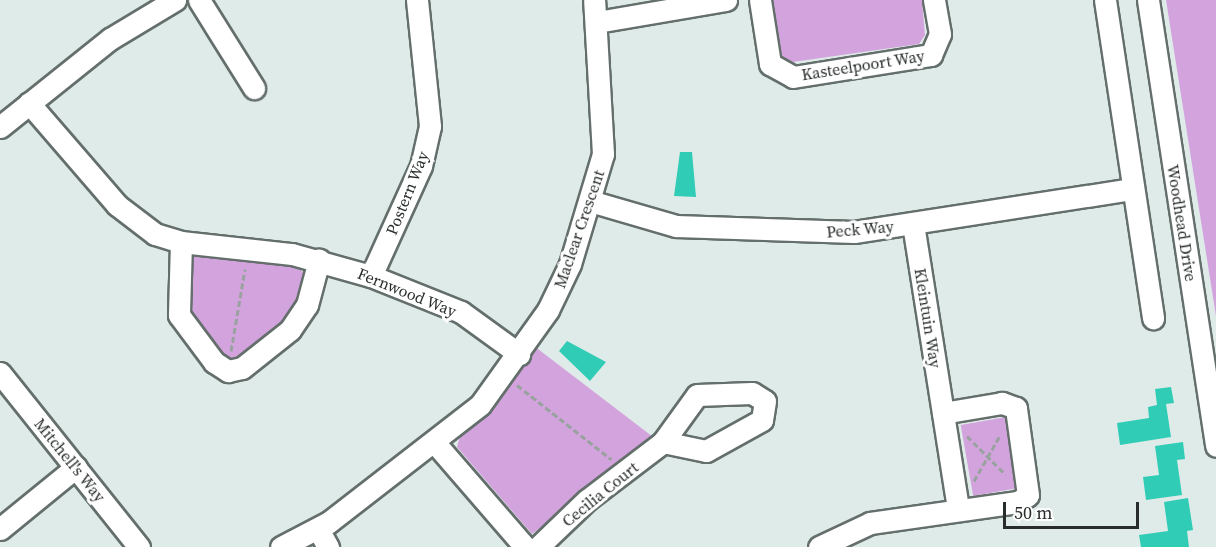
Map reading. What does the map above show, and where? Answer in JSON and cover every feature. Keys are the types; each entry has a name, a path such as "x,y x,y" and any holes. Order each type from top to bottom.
{"street":[{"path":"0,127 110,39 175,0"},
{"path":"200,0 254,88"},
{"name":"Postern Way","path":"371,276 421,166 430,126 417,0"},
{"name":"Maclear Crescent","path":"280,547 323,538 480,405 519,354 562,284 590,201 604,143 594,0"},
{"path":"597,22 726,0"},
{"name":"Kasteelpoort Way","path":"760,0 770,64 793,77 931,55 940,34 934,0"},
{"path":"1105,0 1131,189 1153,318"},
{"name":"Woodhead Drive","path":"1148,0 1216,446"},
{"name":"Fernwood Way","path":"29,103 132,220 181,242 320,260 371,276 461,312 519,354"},
{"name":"Peck Way","path":"590,201 676,226 727,231 854,232 1131,189"},
{"name":"Kleintuin Way","path":"913,224 958,508"},
{"path":"181,242 179,315 214,362 228,371 242,368 290,330 307,305 320,260"},
{"name":"Mitchell's Way","path":"0,373 139,547"},
{"path":"819,547 870,523 958,508 1018,502 1028,495 1016,408 1002,403 943,413"},
{"name":"Cecilia Court","path":"538,547 663,442"},
{"path":"435,443 525,547"},
{"path":"0,528 76,467"}],"path":[{"path":"228,371 248,249"},
{"path":"503,375 626,471"},
{"path":"958,508 1016,408"},
{"path":"943,413 1028,495"}],"shaded area":[{"path":"773,0 922,0 925,35 919,44 793,62 782,57"},
{"path":"1166,0 1216,0 1216,316"},
{"path":"199,253 291,261 306,275 295,313 246,358 226,361 186,315 189,260"},
{"path":"534,346 657,440 532,534 457,447 461,433"},
{"path":"1006,417 1019,488 973,496 961,425"}],"building":[{"path":"680,152 692,152 696,197 674,196"},
{"path":"567,341 606,362 590,381 559,351"},
{"path":"1171,387 1174,403 1166,404 1171,437 1120,445 1117,423 1149,418 1148,407 1157,405 1155,389"},
{"path":"1183,442 1185,459 1177,460 1182,495 1146,500 1143,477 1159,475 1155,446"},
{"path":"1188,498 1193,530 1187,531 1189,547 1141,547 1139,535 1168,531 1164,502"}]}
